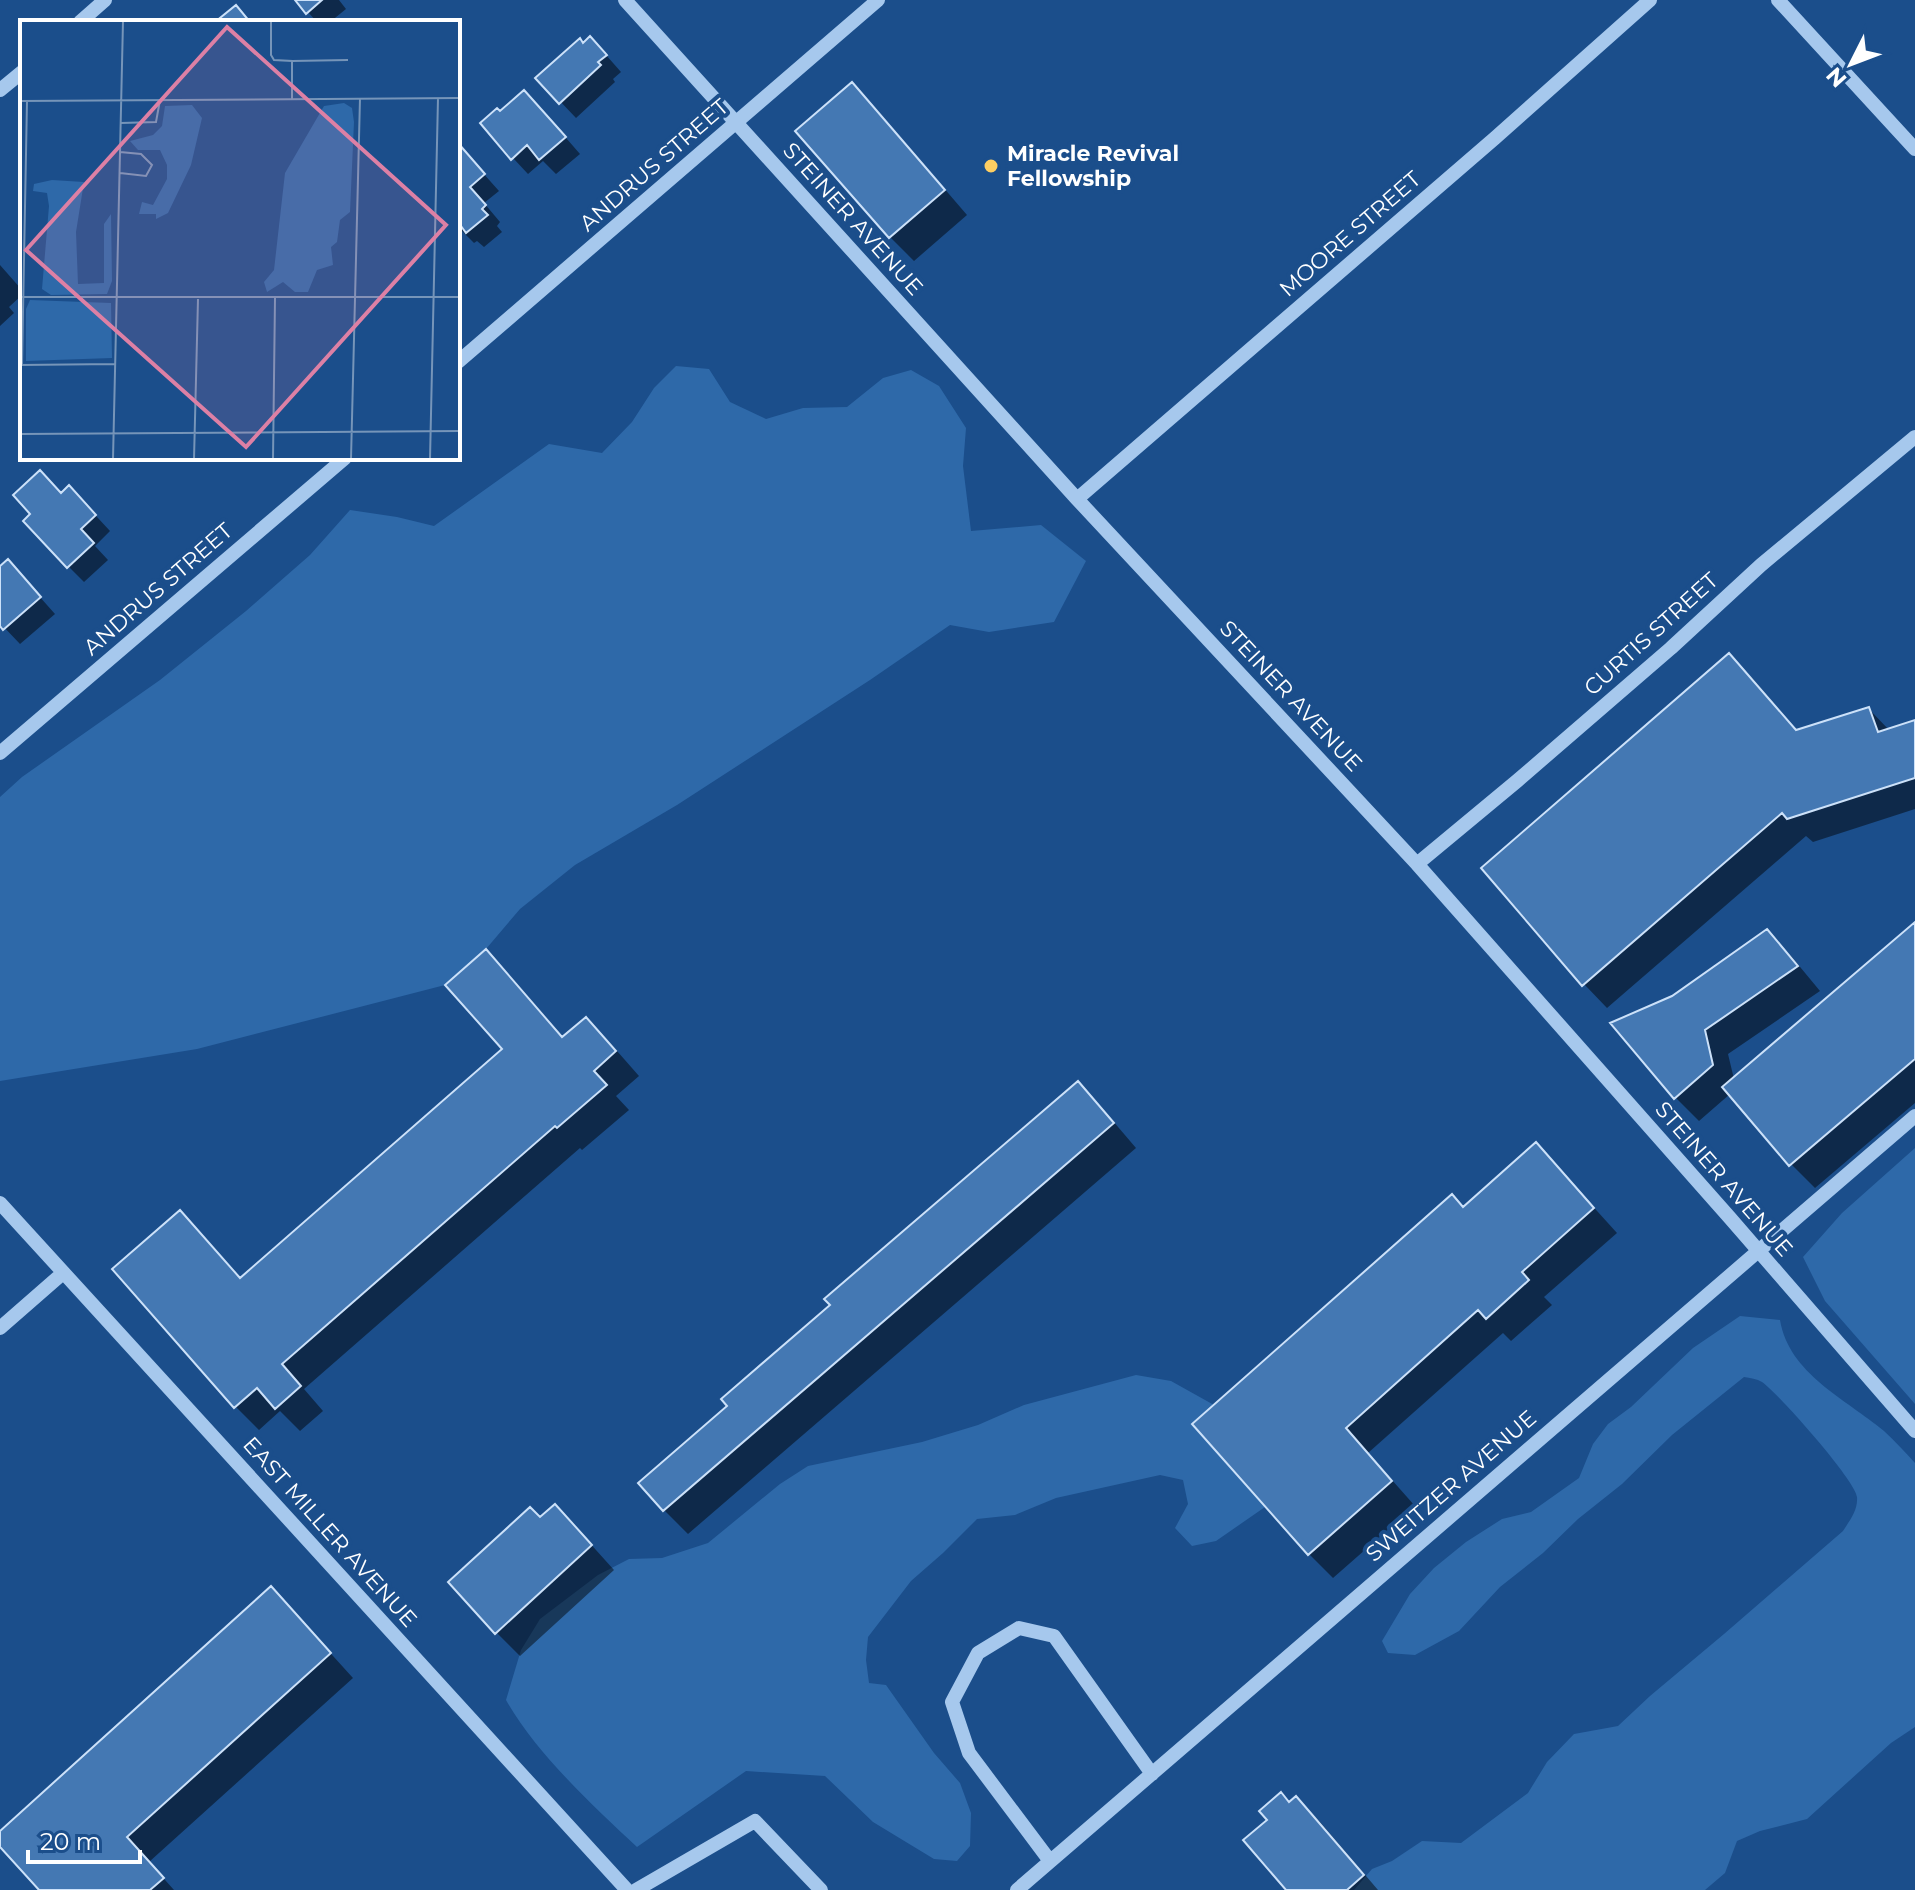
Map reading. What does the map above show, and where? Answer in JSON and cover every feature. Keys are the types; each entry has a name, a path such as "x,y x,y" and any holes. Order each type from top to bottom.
{"street":[{"path":"82,20 105,0"},
{"name":"STEINER AVENUE","path":"625,0 1077,499 1417,864 1915,1431"},
{"name":"ANDRUS STREET","path":"460,360 878,0"},
{"name":"MOORE STREET","path":"1077,499 1650,0"},
{"path":"1778,0 1915,149"},
{"path":"0,90 20,74"},
{"name":"CURTIS STREET","path":"1417,864 1671,648 1761,565 1915,437"},
{"name":"ANDRUS STREET","path":"0,753 343,460"},
{"name":"SWEITZER AVENUE","path":"1017,1890 1915,1116"},
{"name":"EAST MILLER AVENUE","path":"0,1203 627,1890"},
{"path":"0,1328 63,1273"},
{"path":"1050,1861 969,1753 952,1702 978,1653 1019,1628 1054,1636 1152,1774"},
{"path":"636,1890 755,1821 821,1890"}],"shaded area":[{"path":"676,366 709,369 730,402 766,419 803,408 847,407 883,378 911,370 939,386 966,428 963,466 971,531 1041,525 1086,561 1054,622 989,632 950,625 677,805 575,865 520,909 486,949 445,985 197,1049 0,1081 0,797 22,777 160,680 246,611 310,555 350,510 434,526 549,444 602,453 632,422 654,388"},
{"path":"1915,1148 1915,1404 1825,1301 1803,1257 1842,1213"},
{"path":"1740,1316 1780,1320 1785,1339 1807,1370 1884,1431 1915,1463 1915,1727 1891,1743 1807,1819 1760,1831 1737,1841 1725,1873 1705,1890 1354,1890 1372,1869 1392,1861 1422,1841 1461,1843 1528,1793 1547,1762 1574,1734 1618,1726 1843,1531 1853,1515 1857,1497 1844,1474 1783,1402 1762,1382 1744,1377 1672,1435 1622,1484 1500,1587 1459,1631 1415,1655 1388,1653 1382,1641 1410,1594 1434,1568 1502,1519 1531,1512 1579,1478 1593,1444 1608,1424 1631,1407 1693,1348"},
{"path":"1136,1375 1171,1381 1214,1405 1192,1425 1265,1507 1216,1541 1192,1546 1175,1528 1188,1504 1183,1480 1160,1475 1056,1498 1015,1515 977,1519 911,1581 868,1637 866,1660 869,1683 886,1685 934,1753 960,1783 971,1813 970,1846 957,1861 934,1859 873,1822 825,1776 746,1771 637,1847 549,1759 506,1700 521,1650 540,1619 598,1575 629,1559 662,1558 708,1543 780,1484 808,1466 922,1442 978,1425 1024,1405"}],"building":[{"path":"295,0 322,0 306,14"},
{"path":"236,5 248,20 217,20"},
{"path":"590,36 607,55 598,62 601,65 559,104 535,78 580,38 583,43"},
{"path":"852,82 945,190 889,238 795,131"},
{"path":"524,90 566,137 539,160 527,145 511,160 480,123 497,108 500,111"},
{"path":"460,145 485,174 470,187 486,205 482,209 488,215 466,233 461,226"},
{"path":"40,470 61,493 69,485 96,515 81,529 94,543 67,568 23,521 30,514 13,495"},
{"path":"8,559 41,597 3,630 0,626 0,566"},
{"path":"1729,653 1796,730 1869,707 1878,732 1915,720 1915,778 1787,819 1782,813 1582,986 1481,868"},
{"path":"1915,922 1915,1059 1789,1166 1722,1087"},
{"path":"1767,929 1798,966 1705,1030 1713,1065 1674,1099 1610,1023 1672,996"},
{"path":"486,949 562,1037 586,1017 616,1051 594,1071 607,1085 557,1128 555,1126 282,1364 301,1386 275,1409 257,1388 234,1408 112,1269 180,1210 240,1278 502,1049 445,985"},
{"path":"1078,1081 1114,1123 663,1511 638,1483 727,1406 721,1399 830,1305 824,1299"},
{"path":"1536,1142 1594,1208 1522,1272 1529,1280 1486,1319 1478,1310 1346,1428 1392,1481 1308,1555 1192,1424 1452,1194 1463,1207"},
{"path":"555,1504 592,1545 495,1634 448,1582 530,1507 540,1517"},
{"path":"271,1586 331,1653 127,1837 164,1878 150,1890 39,1890 0,1847 0,1831"},
{"path":"1281,1792 1289,1802 1296,1796 1364,1875 1347,1890 1286,1890 1243,1840 1267,1820 1259,1811"}],"place":[{"name":"Miracle Revival Fellowship","path":"991,166"}]}
